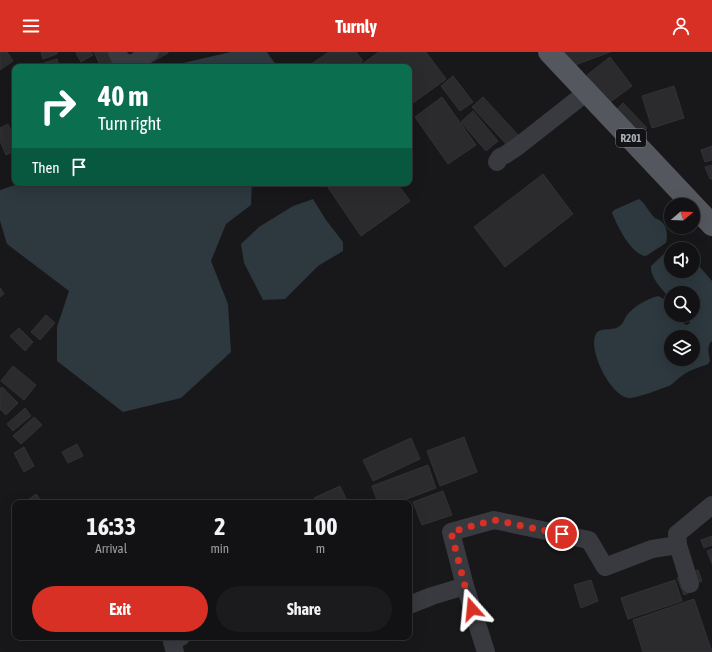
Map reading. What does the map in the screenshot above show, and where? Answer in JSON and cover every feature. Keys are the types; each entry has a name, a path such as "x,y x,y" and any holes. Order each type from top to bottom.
{"main road":[{"name":"R201","path":"549,52 712,225"}],"street":[{"path":"117,52 121,60 129,64"},
{"path":"132,64 150,52"},
{"path":"497,162 500,157 517,147 587,92"},
{"path":"690,584 678,544 677,534 712,505"},
{"path":"486,652 465,586 451,532 494,520 588,540 605,567 652,549 678,544"},
{"path":"412,604 465,586"}],"shaded area":[{"path":"231,52 267,52 275,64 178,64"},
{"path":"12,186 252,186 251,205 226,224 211,261 228,304 231,352 181,398 123,412 57,361 57,327 69,291 7,244 0,221 0,190"},
{"path":"313,199 326,220 343,242 343,251 318,266 285,299 263,300 244,263 241,244 259,227 293,206"},
{"path":"639,199 654,217 664,224 664,234 667,234 666,242 664,242 664,244 646,256 635,251 621,232 612,213 614,210"},
{"path":"664,254 664,278 700,278 700,267 712,281 712,341 708,350 710,361 708,364 686,373 671,385 644,395 630,398 623,396 615,390 602,372 595,350 594,341 596,334 603,330 620,326 633,309 645,301 658,296 664,299 664,322 682,322 687,325 690,322 700,322 700,286 664,286 664,292 655,280 651,271 651,266"}],"building":[{"path":"0,52 7,52 13,61 0,70"},
{"path":"41,52 57,52 57,54 43,59"},
{"path":"91,52 93,55 81,62 76,53"},
{"path":"94,52 108,52 112,62 108,64 100,64"},
{"path":"139,52 168,52 149,64 144,64"},
{"path":"329,52 356,52 363,61 358,64 311,64"},
{"path":"379,52 426,52 446,79 412,104 412,64 362,64"},
{"path":"560,52 610,52 567,68"},
{"path":"610,57 632,86 609,103 587,75"},
{"path":"57,59 58,64 44,64"},
{"path":"453,76 473,102 460,111 441,86"},
{"path":"674,86 684,118 652,128 642,96"},
{"path":"442,97 476,145 448,164 415,117"},
{"path":"483,97 519,136 508,146 472,107"},
{"path":"623,103 647,128 640,135 616,110"},
{"path":"473,111 498,141 486,151 461,122"},
{"path":"8,124 12,134 12,152 6,155 0,141 0,128"},
{"path":"712,146 712,160 705,162 701,150"},
{"path":"712,165 712,179 710,179 705,167"},
{"path":"543,174 573,214 505,267 474,227"},
{"path":"327,186 399,186 410,201 361,236"},
{"path":"0,288 4,294 0,297"},
{"path":"46,315 55,323 40,340 31,332"},
{"path":"19,328 33,342 25,351 10,336"},
{"path":"13,366 36,385 24,400 1,381"},
{"path":"2,387 18,403 6,415 0,409 0,389"},
{"path":"25,408 31,416 13,431 7,424"},
{"path":"34,417 42,425 21,444 13,436"},
{"path":"464,437 477,472 440,486 427,451"},
{"path":"411,438 420,459 373,481 363,460"},
{"path":"77,444 83,456 68,463 62,452"},
{"path":"24,447 34,466 24,472 14,453"},
{"path":"428,465 436,488 404,500 377,500 372,486"},
{"path":"340,486 347,500 315,500 314,498"},
{"path":"443,491 452,515 422,525 413,502"},
{"path":"36,494 41,500 28,500"},
{"path":"712,536 712,545 704,548 701,540"},
{"path":"712,549 712,564 707,551"},
{"path":"698,570 702,581 693,584 689,573"},
{"path":"685,575 692,591 684,595 677,578"},
{"path":"591,580 598,601 581,608 574,585"},
{"path":"675,580 682,601 628,619 621,598"},
{"path":"694,599 712,652 643,652 633,620"}],"route":[{"path":"472,609 451,532 494,520 562,534"}]}
